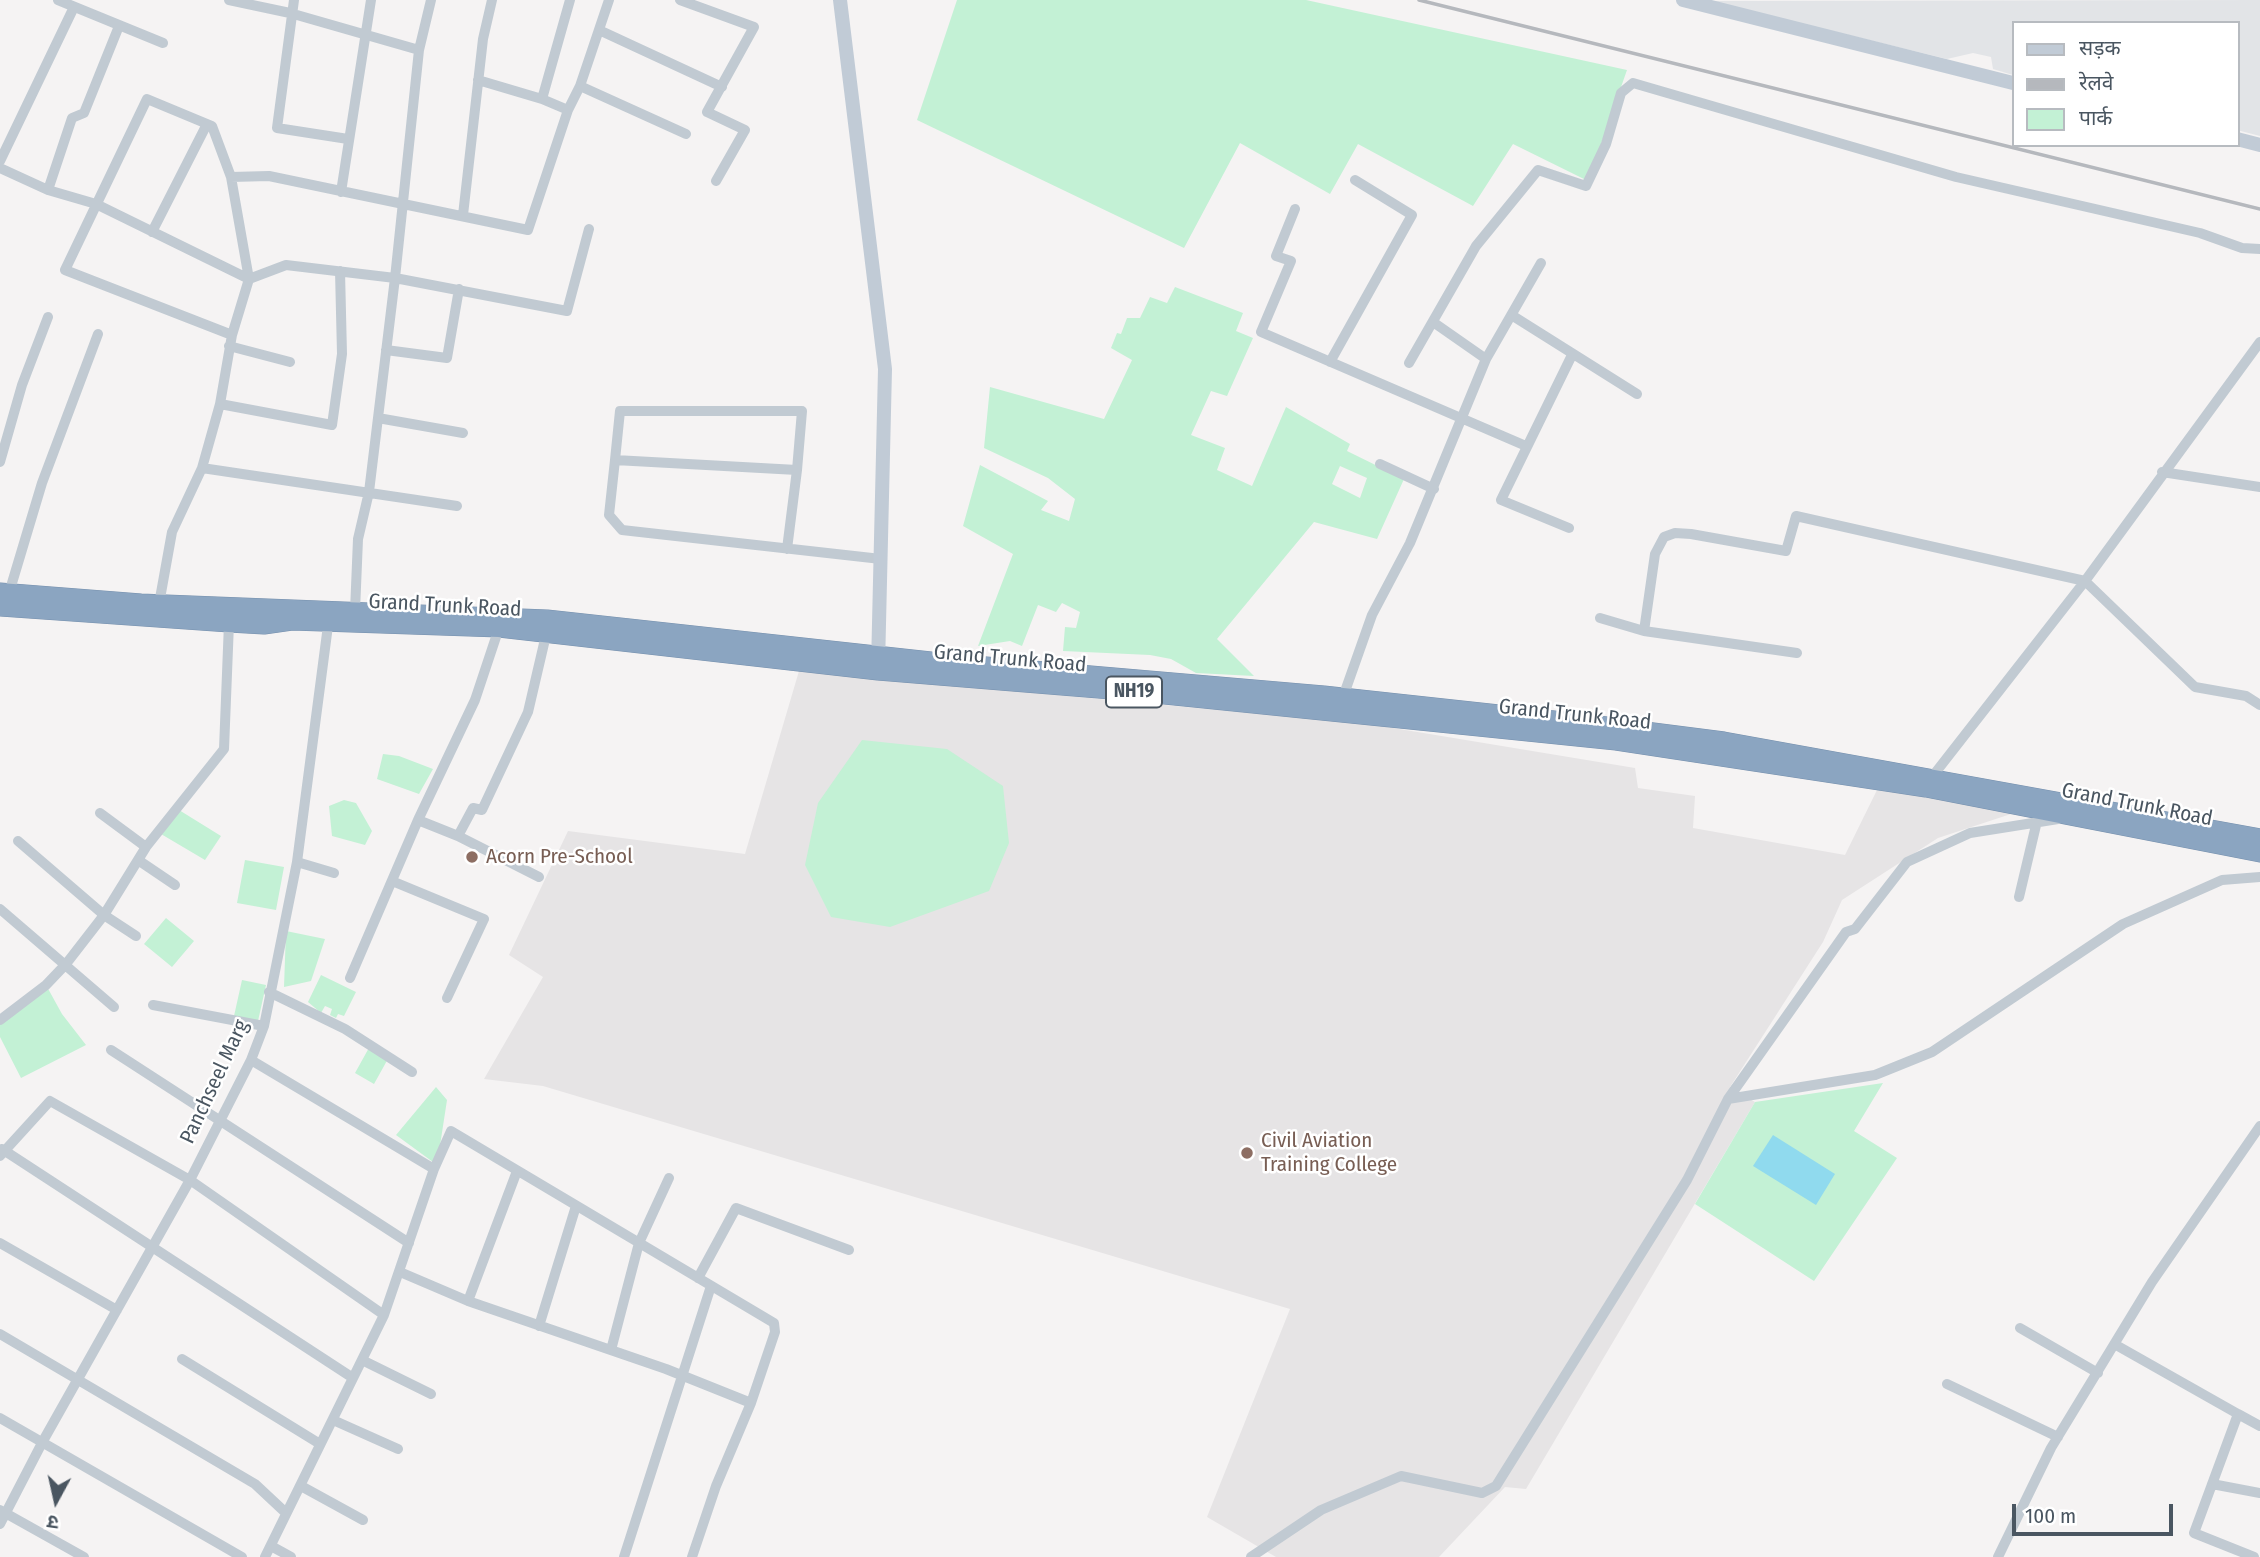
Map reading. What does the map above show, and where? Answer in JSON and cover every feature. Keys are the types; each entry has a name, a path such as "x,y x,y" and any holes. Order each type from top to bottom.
{"highway":[{"name":"Grand Trunk Road","path":"3,598 159,604 499,628 546,635 878,663 1343,698 1724,741 2260,838"},
{"name":"Grand Trunk Road","path":"3,598 229,624 264,625 355,611 547,619 878,663 1616,741 1790,765 2260,853"}],"main road":[{"path":"840,0 886,369 878,663"},
{"path":"1683,0 1704,3 2011,82"},
{"path":"2239,140 2260,145"}],"street":[{"path":"58,0 163,43"},
{"path":"229,0 290,13 419,50"},
{"path":"294,0 290,13 277,128 348,139"},
{"path":"341,192 363,35 371,0"},
{"path":"355,611 358,539 369,492 396,278 419,50 431,0"},
{"path":"464,215 478,79 492,0"},
{"path":"542,99 570,0"},
{"path":"231,177 269,176 528,230 568,110 580,86 609,0"},
{"path":"680,0 754,27 707,112 745,130 716,181"},
{"path":"0,161 74,7"},
{"path":"48,190 72,118 84,113 119,26"},
{"path":"599,30 722,87"},
{"path":"478,79 568,110"},
{"path":"1409,363 1476,246 1538,170 1586,186 1606,144 1622,93 1633,83 1956,177 2200,233 2242,248 2260,249"},
{"path":"580,86 686,134"},
{"path":"159,604 172,532 202,468 220,404 229,346 249,279 231,177 212,126 147,99 65,270 232,335"},
{"path":"152,232 207,124"},
{"path":"0,168 48,190 96,204 249,279 286,265 396,278 567,311 589,229"},
{"path":"1330,362 1412,215 1355,180"},
{"path":"1295,209 1276,256 1292,261 1261,332 1527,446"},
{"path":"1343,698 1372,615 1410,543 1486,359 1541,263"},
{"path":"220,404 332,425 342,354 340,271"},
{"path":"386,350 447,358 459,289"},
{"path":"1513,316 1637,394"},
{"path":"0,462 22,385 48,317"},
{"path":"1433,322 1486,359"},
{"path":"3,598 42,483 99,334"},
{"path":"1932,777 2085,581 2162,472 2260,342"},
{"path":"229,346 290,362"},
{"path":"1569,528 1501,500 1572,355"},
{"path":"787,548 802,411 620,411 609,515 622,530 881,559"},
{"path":"378,418 463,433"},
{"path":"615,460 797,470"},
{"path":"1380,464 1434,489"},
{"path":"202,468 457,506"},
{"path":"2162,472 2260,488"},
{"path":"1644,631 1654,554 1664,537 1675,533 1691,534 1786,551 1796,516 2085,581 2195,687 2246,696 2260,705"},
{"name":"Panchseel Marg","path":"0,1524 3,1511 80,1380 190,1180 251,1060 264,1026 297,862 329,617"},
{"path":"1600,618 1644,631 1797,653"},
{"path":"0,1020 46,985 66,964 104,915 146,847 225,749 229,624"},
{"path":"350,978 418,820 475,700 499,628"},
{"path":"458,836 472,808 482,810 528,712 546,635"},
{"path":"100,813 146,847"},
{"path":"1251,1557 1321,1510 1401,1476 1482,1493 1496,1486 1687,1180 1728,1099 1846,932 1855,929 1907,862 1970,833 2037,821 2079,817"},
{"path":"418,820 458,836 539,877"},
{"path":"2019,897 2037,821"},
{"path":"19,841 104,915 136,936"},
{"path":"138,860 175,885"},
{"path":"297,862 334,873"},
{"path":"1728,1099 1875,1075 1932,1052 2123,924 2222,880 2260,877"},
{"path":"392,881 484,919 447,998"},
{"path":"2,914 66,964 114,1007"},
{"path":"269,992 345,1029 412,1072"},
{"path":"153,1005 264,1026"},
{"path":"111,1050 409,1243"},
{"path":"251,1060 434,1169"},
{"path":"354,1378 153,1246 2,1152 50,1101 190,1180 384,1315"},
{"path":"1998,1557 2058,1437 2152,1282 2260,1126"},
{"path":"264,1557 302,1486 384,1315 434,1169 451,1131 774,1323 775,1332 751,1403 716,1486 692,1557"},
{"path":"468,1301 517,1171"},
{"path":"611,1350 639,1243 669,1178"},
{"path":"539,1326 576,1206"},
{"path":"698,1278 736,1208 849,1250"},
{"path":"0,1244 117,1310"},
{"path":"400,1272 468,1301 611,1350 751,1403"},
{"path":"624,1557 711,1286"},
{"path":"2020,1328 2098,1373"},
{"path":"0,1334 255,1484 286,1513"},
{"path":"2116,1345 2260,1426"},
{"path":"182,1359 320,1444"},
{"path":"362,1360 431,1394"},
{"path":"1947,1384 2058,1437"},
{"path":"2238,1414 2194,1533 2254,1557"},
{"path":"0,1418 242,1557"},
{"path":"333,1420 398,1449"},
{"path":"2212,1484 2260,1493"},
{"path":"302,1486 363,1520"},
{"path":"3,1511 84,1557"},
{"path":"271,1546 291,1557"}],"shaded area":[{"path":"2260,0 2260,136 2239,131 2239,21 2011,21 2011,74 1993,69 1991,57 1973,53 1947,59 1709,1"},
{"name":"Civil Aviation Training College","path":"799,671 1369,724 1635,768 1638,788 1695,796 1693,828 1845,855 1877,790 2020,811 1938,838 1842,900 1823,942 1730,1087 1755,1102 1526,1489 1505,1487 1439,1557 1276,1557 1207,1517 1290,1309 543,1086 484,1079 543,977 509,955 568,831 745,854"}],"green space":[{"path":"957,0 1306,0 1627,70 1588,181 1513,144 1473,206 1358,144 1330,194 1240,143 1184,248 917,120"},
{"path":"1175,287 1243,313 1236,331 1253,338 1227,396 1211,391 1191,435 1225,448 1217,470 1252,486 1286,407 1350,444 1347,451 1404,479 1377,539 1314,522 1217,639 1254,676 1196,673 1171,659 1150,655 1063,651 1065,627 1076,628 1080,612 1062,603 1056,612 1038,605 1022,646 1010,641 978,646 1013,554 963,526 980,465 1048,501 1041,510 1069,521 1075,499 1048,478 984,448 990,387 1104,419 1132,360 1111,348 1117,333 1121,334 1127,318 1140,318 1150,297 1167,303","holes":["1340,466 1367,478 1360,498 1332,484"]},
{"path":"862,740 947,749 1003,786 1009,843 989,891 890,927 831,917 805,865 818,803"},
{"path":"383,754 399,756 433,769 419,794 377,779"},
{"path":"344,800 356,803 372,831 365,845 332,836 329,806"},
{"path":"179,810 221,836 205,860 161,834"},
{"path":"245,860 284,867 276,910 237,903"},
{"path":"166,918 194,941 172,967 144,944"},
{"path":"286,931 325,939 311,981 284,987"},
{"path":"321,975 356,992 344,1016 338,1014 336,1018 330,1015 332,1009 325,1006 321,1013 308,1002"},
{"path":"242,980 266,985 258,1021 234,1016"},
{"path":"46,985 62,1014 86,1045 21,1078 0,1037 0,1020"},
{"path":"370,1046 389,1057 374,1084 355,1073"},
{"path":"1883,1083 1854,1131 1897,1158 1814,1281 1695,1204 1755,1102"},
{"path":"436,1087 447,1100 437,1165 396,1135"}],"water":[{"path":"1773,1135 1835,1174 1816,1205 1753,1166"}],"railway":[{"path":"1419,0 2260,209"}],"place":[{"name":"Acorn Pre-School","path":"472,857"},
{"name":"Civil Aviation Training College","path":"1247,1153"}]}
